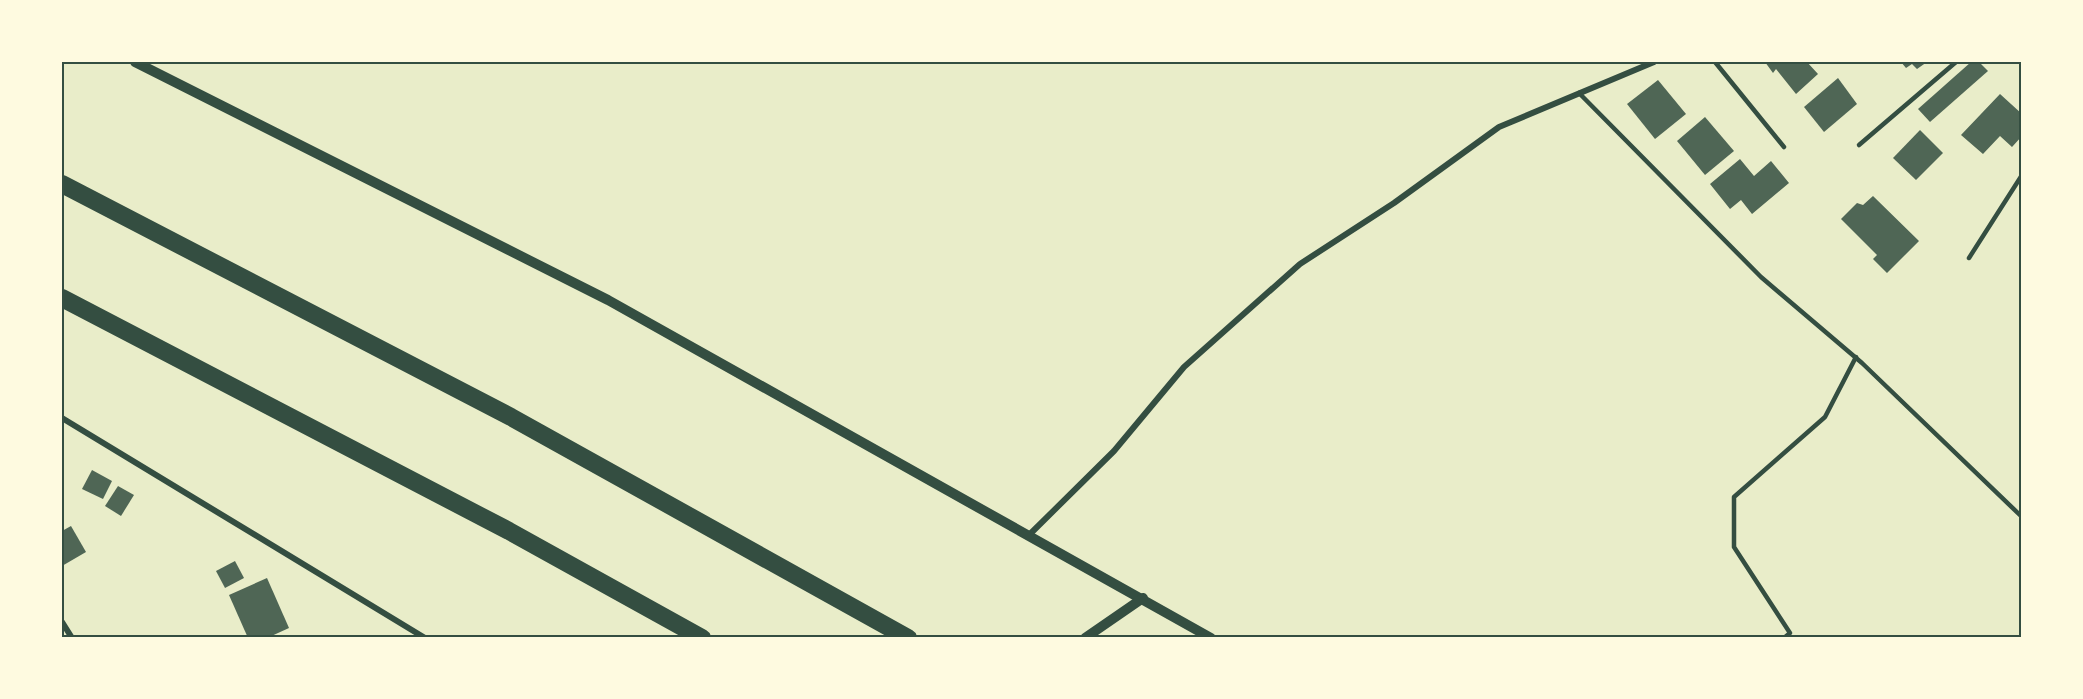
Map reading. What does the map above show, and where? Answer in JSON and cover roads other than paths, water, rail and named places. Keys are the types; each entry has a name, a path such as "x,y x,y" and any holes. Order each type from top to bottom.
{"highway":[{"path":"62,184 511,417 908,638"},
{"path":"62,298 509,531 702,638"}],"street":[{"path":"135,62 608,300 1211,638"},
{"path":"1028,537 1114,451 1184,367 1300,264 1394,203 1499,127 1654,62"},
{"path":"62,418 425,638"},
{"path":"1086,638 1143,598"},
{"path":"62,622 72,638"}],"lane":[{"path":"1715,62 1784,147"},
{"path":"1859,145 1956,62"},
{"path":"1579,93 1761,277 1856,357 2022,517"},
{"path":"1969,258 2022,175"},
{"path":"1784,638 1790,633 1734,547 1734,497 1825,417 1856,357"}]}
